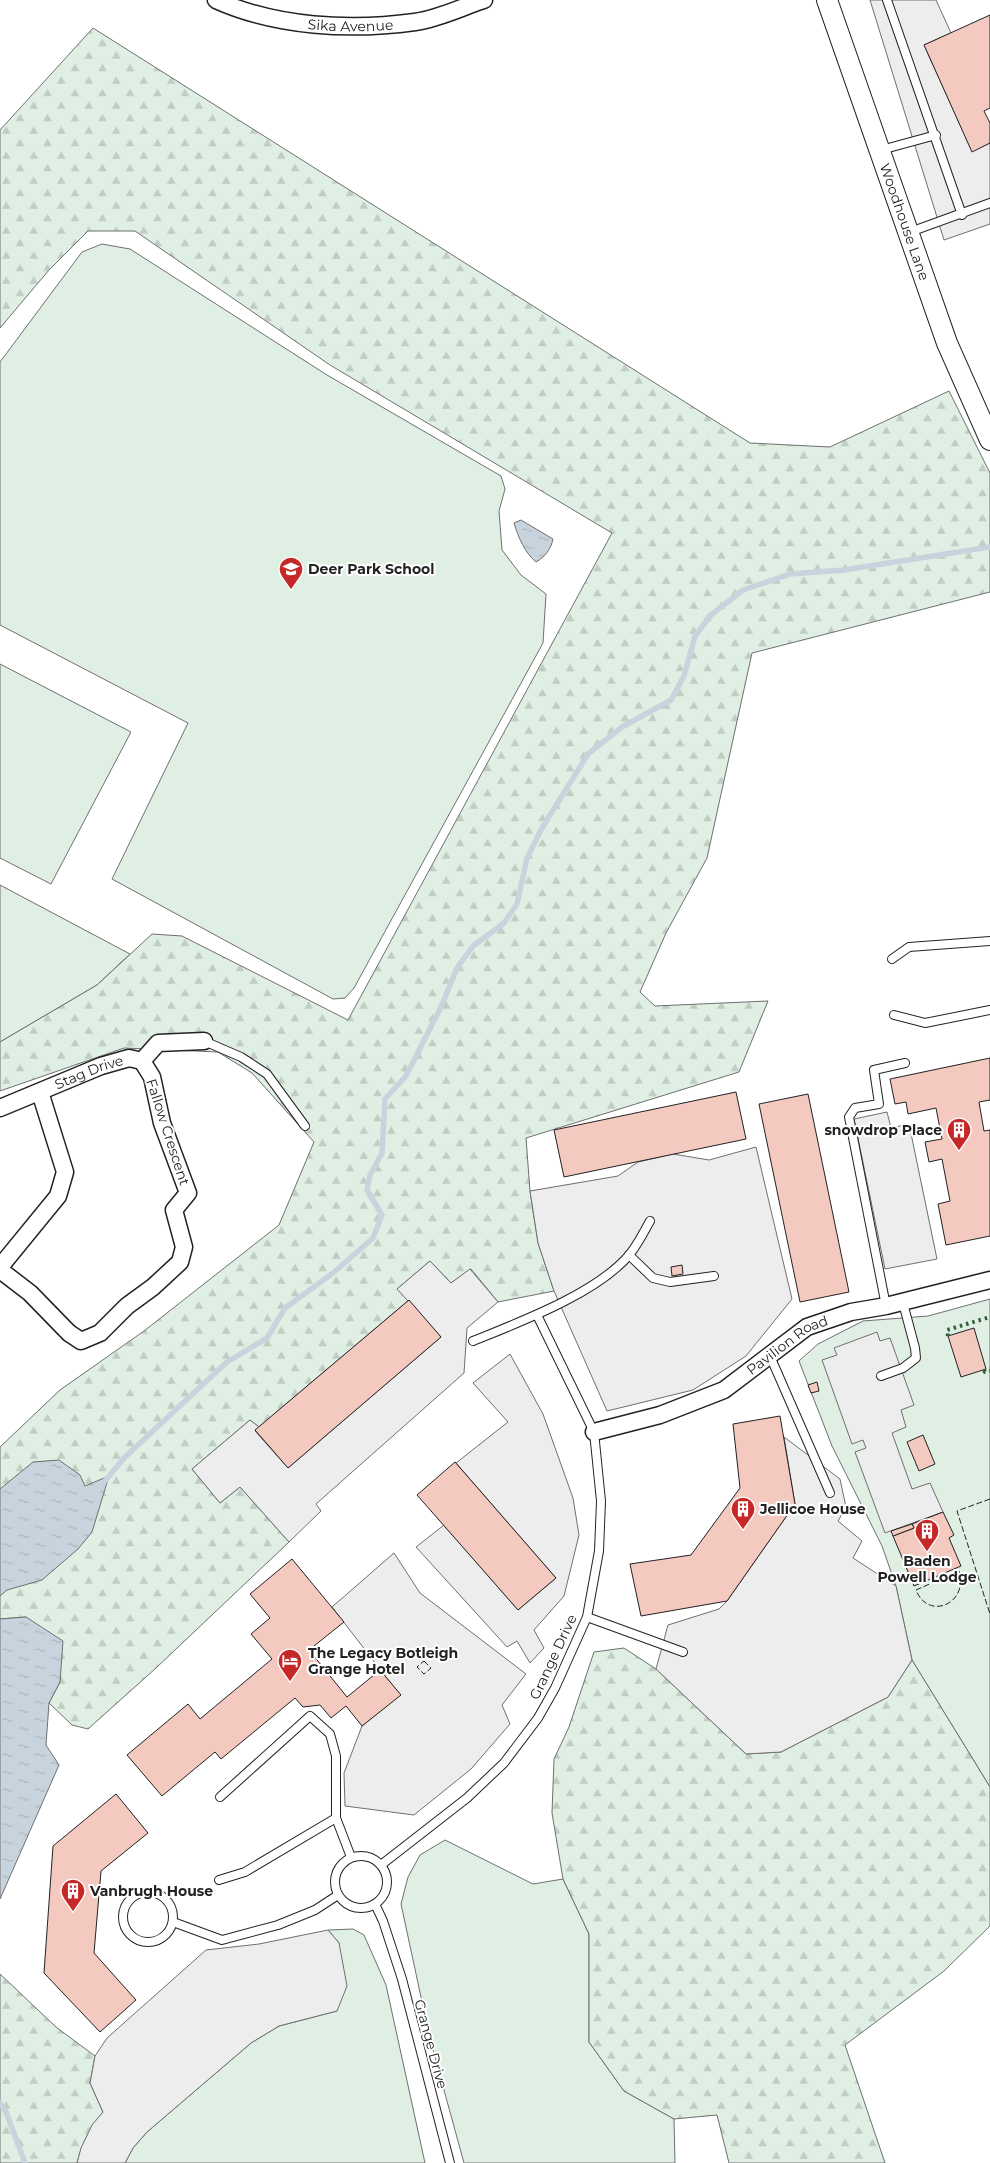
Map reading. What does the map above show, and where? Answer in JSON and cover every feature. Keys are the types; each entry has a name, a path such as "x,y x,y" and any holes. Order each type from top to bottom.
{"street":[{"name":"Sika Avenue","path":"216,0 236,9 263,17 311,24 372,26 417,22 484,0"},
{"name":"Woodhouse Lane","path":"826,0 947,343 987,429"},
{"name":"Stag Drive","path":"0,1108 101,1066 129,1058 142,1060 158,1043 204,1041"},
{"name":"Fallow Crescent","path":"0,1268 30,1293 69,1332 81,1341 100,1333 127,1306 153,1287 180,1262 184,1247 174,1210 188,1193 162,1123 152,1077 142,1060"},
{"path":"0,1268 58,1196 65,1172 40,1092"},
{"name":"Pavilion Road","path":"594,1432 660,1415 724,1390 807,1327 851,1312 886,1306 990,1280"}],"lane":[{"path":"888,0 962,215"},
{"path":"880,150 936,135"},
{"path":"908,233 962,215 990,203"},
{"path":"892,959 909,947 990,941"},
{"path":"894,1015 925,1022 990,1010"},
{"path":"204,1041 241,1057 267,1074 305,1126"},
{"path":"886,1306 850,1118 855,1108 879,1104 874,1070 905,1063"},
{"path":"474,1341 537,1314 593,1286 629,1255 650,1222"},
{"path":"629,1255 653,1278 670,1282 714,1276"},
{"path":"881,1376 903,1368 916,1358 903,1302"},
{"name":"Grange Drive","path":"381,1865 467,1798 504,1763 538,1718 587,1617 598,1551 601,1501 594,1432 537,1314"},
{"path":"770,1356 830,1493"},
{"path":"587,1617 683,1652"},
{"path":"220,1797 310,1716 330,1734 336,1756 336,1818 351,1857"},
{"path":"220,1880 245,1872 336,1818"},
{"path":"368,1856 381,1865 387,1882 381,1898 375,1904 359,1908 351,1906 338,1895 335,1878 343,1862 351,1857 368,1856"},
{"path":"148,1892 156,1893 164,1897 170,1905 173,1922 165,1936 151,1942 142,1942 131,1935 125,1928 124,1909 135,1895 148,1892"},
{"path":"173,1922 222,1940 278,1925 315,1910 338,1895"},
{"name":"Grange Drive","path":"375,1904 383,1921 402,1979 450,2163"}],"green space":[{"path":"93,28 750,443 830,447 949,391 990,473 990,592 752,653 707,858 666,933 640,992 655,1006 768,1001 739,1072 526,1138 530,1191 538,1243 554,1291 498,1302 471,1269 451,1283 430,1261 397,1289 409,1300 259,1427 250,1420 192,1469 220,1503 240,1487 289,1542 156,1668 88,1729 72,1725 49,1703 60,1682 26,1617 0,1619 0,1447 60,1390 144,1331 279,1225 314,1142 252,1073 218,1052 124,1048 0,1091 0,1042 97,985 152,934 182,936 348,1020 612,533 330,365 135,231 88,231 49,270 0,328 0,130"},
{"name":"Deer Park School","path":"102,244 130,249 327,375 501,476 505,489 499,511 502,550 521,575 546,594 543,643 354,988 345,998 333,999 112,879 188,723 0,625 0,362 82,252"},
{"path":"0,664 131,732 51,884 0,858"},
{"path":"0,885 130,954 97,985 0,1042"},
{"path":"990,1299 990,1787 912,1660 896,1586 882,1546 832,1446 799,1361 818,1344 863,1321 928,1316"},
{"path":"624,1648 656,1669 746,1754 781,1752 888,1697 912,1660 990,1787 990,1926 944,1971 845,2045 885,2163 729,2163 717,2115 674,2119 624,2091 589,2042 589,1934 563,1879 552,1813 554,1759 569,1727 594,1652"},
{"path":"445,1840 533,1884 563,1879 589,1934 589,2042 624,2091 674,2119 675,2163 464,2163 430,2039 401,1904 408,1877 420,1855"},
{"path":"353,1929 364,1935 386,1985 425,2163 125,2163 133,2148 147,2132 251,2043 279,2026 337,2011 339,1943 328,1930"},
{"path":"0,1974 56,2027 95,2056 90,2083 103,2112 87,2136 77,2163 0,2163"}],"shaded area":[{"path":"870,0 936,0 951,33 924,45 972,151 990,143 990,224 944,240"},
{"path":"887,1112 891,1128 909,1124 937,1259 885,1269 854,1119"},
{"path":"756,1147 792,1299 746,1356 693,1390 607,1411 554,1291 538,1243 530,1191 618,1176 638,1162 673,1154 709,1160"},
{"path":"430,1261 451,1283 470,1269 498,1302 467,1328 464,1373 316,1504 321,1511 289,1542 240,1487 220,1503 192,1469 250,1420 259,1427 255,1431 288,1468 441,1337 397,1289"},
{"path":"877,1332 880,1341 890,1338 914,1405 901,1410 906,1427 892,1433 912,1489 930,1483 943,1512 885,1533 855,1452 866,1448 863,1440 852,1444 822,1360 837,1355 834,1348"},
{"path":"510,1354 543,1414 573,1498 579,1535 564,1596 534,1630 544,1648 530,1663 517,1641 507,1647 416,1547 444,1525 518,1610 556,1578 456,1463 508,1422 473,1383"},
{"path":"784,1437 840,1479 846,1507 838,1521 862,1541 853,1558 896,1586 912,1660 888,1697 781,1752 746,1754 656,1669 668,1625 719,1609 727,1601 795,1504"},
{"path":"394,1553 420,1593 526,1674 502,1705 510,1724 471,1769 414,1815 345,1806 344,1773 362,1726 400,1695 332,1607"},
{"path":"328,1930 339,1943 347,1986 337,2011 279,2026 251,2043 147,2132 133,2148 125,2163 77,2163 81,2148 92,2125 103,2112 90,2083 95,2056 107,2038 206,1950 259,1944"}],"water":[{"path":"521,520 553,539 547,552 536,562 525,549 514,523"},
{"path":"59,1460 80,1475 85,1486 109,1476 92,1532 78,1549 42,1580 7,1590 0,1596 0,1489 33,1462"},
{"path":"26,1617 63,1641 60,1682 49,1703 46,1745 59,1765 0,1899 0,1619"}],"building":[{"path":"990,15 990,108 984,111 990,123 990,143 972,152 924,45"},
{"name":"snowdrop Place","path":"990,1058 990,1100 979,1102 984,1131 990,1130 990,1236 946,1245 938,1204 950,1201 942,1159 929,1162 925,1142 942,1139 936,1108 908,1114 906,1102 895,1104 890,1079"},
{"path":"736,1092 746,1139 564,1177 554,1130"},
{"path":"808,1094 849,1292 800,1302 759,1104"},
{"path":"682,1265 683,1274 672,1276 671,1267"},
{"path":"409,1300 441,1337 288,1468 255,1430"},
{"path":"974,1328 986,1369 961,1377 948,1336"},
{"path":"817,1382 819,1391 811,1393 808,1385"},
{"name":"Jellicoe House","path":"780,1416 795,1504 727,1601 641,1616 630,1564 691,1555 740,1488 733,1424"},
{"path":"923,1435 935,1464 919,1471 907,1442"},
{"path":"455,1462 556,1578 518,1610 417,1495"},
{"name":"Baden Powell Lodge","path":"943,1512 954,1535 949,1538 961,1566 914,1586 893,1536 914,1528 912,1524"},
{"name":"Baden Powell Lodge","path":"912,1524 914,1528 893,1536 891,1531"},
{"name":"The Legacy Botleigh Grange Hotel","path":"292,1559 344,1622 309,1650 347,1697 380,1670 401,1695 362,1726 346,1706 331,1718 320,1705 303,1707 295,1698 221,1759 215,1752 162,1796 127,1755 188,1704 200,1719 272,1659 251,1634 270,1618 250,1594"},
{"name":"Vanbrugh House","path":"116,1794 148,1833 101,1871 94,1953 136,2000 100,2032 44,1973 53,1846"}],"waterway":[{"path":"105,1481 124,1458 227,1362 267,1338 285,1308 333,1273 373,1238 382,1215 367,1190 370,1175 382,1153 385,1099 406,1076 441,1007 457,968 473,946 504,923 517,904 527,858 542,828 588,754 622,727 671,700 684,676 695,636 711,615 743,590 790,574 844,570 990,547"},
{"path":"0,2103 6,2112 25,2163"}],"hedge":[{"path":"948,1336 947,1330 990,1317"},
{"path":"984,1370 985,1372 990,1371"}],"fence":[{"path":"990,1499 957,1511 990,1614"},
{"path":"959,1571 961,1583 958,1592 953,1600 946,1604 938,1606 929,1605 916,1590 959,1571"},
{"path":"424,1661 431,1668 424,1674 417,1667 424,1661"}],"place":[{"name":"Deer Park School","path":"291,590"},
{"name":"snowdrop Place","path":"959,1151"},
{"name":"Jellicoe House","path":"743,1530"},
{"name":"Baden Powell Lodge","path":"927,1552"},
{"name":"The Legacy Botleigh Grange Hotel","path":"290,1682"},
{"name":"Vanbrugh House","path":"73,1912"}]}
